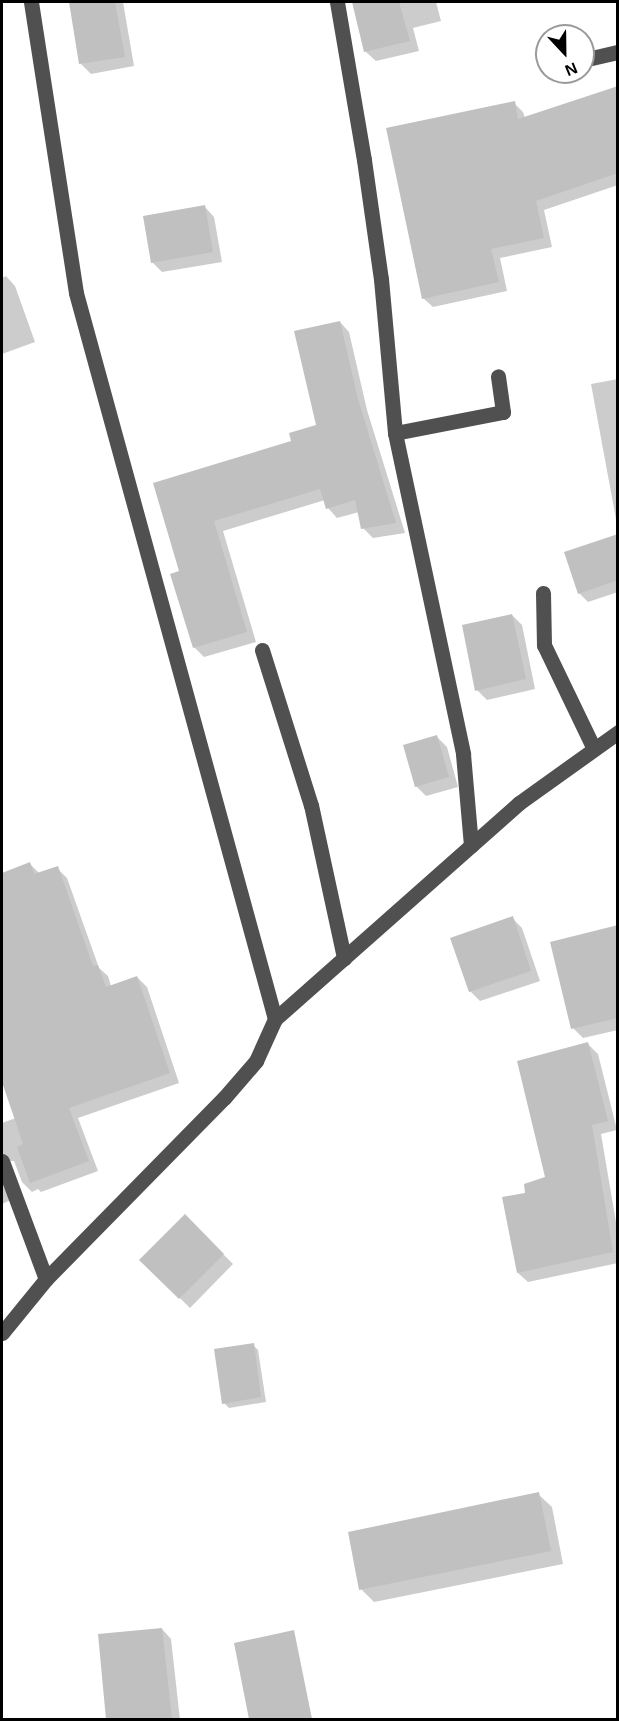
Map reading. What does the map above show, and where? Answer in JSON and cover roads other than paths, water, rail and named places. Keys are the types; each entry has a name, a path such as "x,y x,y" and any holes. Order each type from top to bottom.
{"street":[{"path":"31,2 76,293 275,1019"},
{"path":"337,2 364,160 381,279 395,433 463,754 471,846"},
{"path":"595,57 618,52"},
{"path":"395,433 504,412 498,376"},
{"path":"543,592 544,645 594,749"},
{"path":"262,650 311,805 344,958"},
{"path":"2,1333 46,1279 224,1098 256,1060 275,1019 519,803 618,732"},
{"path":"2,1161 46,1279"}]}
